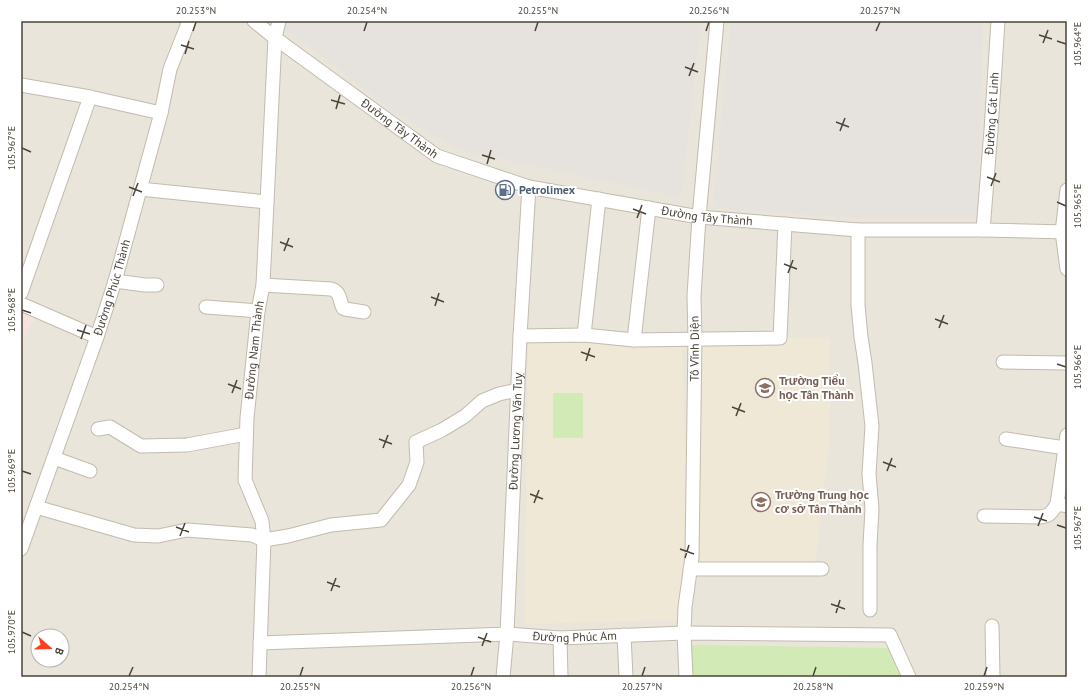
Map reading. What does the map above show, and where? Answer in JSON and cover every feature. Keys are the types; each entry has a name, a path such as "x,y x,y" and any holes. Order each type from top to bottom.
{"street":[{"name":"Đường Phúc Thành","path":"21,549 97,337 115,281 162,113 170,69 189,21"},
{"name":"Đường Tây Thành","path":"254,21 274,38 438,156 529,187 699,217 858,230 983,230 1064,232"},
{"name":"Đường Nam Thành","path":"259,677 264,540 262,521 245,480 246,418 258,311 263,285 274,38 280,21"},
{"name":"Tô Vĩnh Diện","path":"686,677 684,633 685,607 692,549 695,339 694,296 699,217 717,21"},
{"name":"Đường Cát Linh","path":"983,230 998,21"},
{"path":"21,85 90,97 162,113"},
{"path":"21,293 90,97"},
{"name":"Đường Lương Văn Tuỵ","path":"503,677 507,634 520,336 529,187"},
{"path":"140,189 267,202"},
{"path":"1067,190 1064,232 1067,269"},
{"path":"584,335 600,199"},
{"path":"634,340 649,208"},
{"path":"520,336 584,335 634,340 780,338 784,224"},
{"path":"858,230 859,318 872,426 869,474 872,509 870,545 870,610"},
{"path":"115,281 157,285"},
{"path":"263,285 334,290 340,295 343,308 364,312"},
{"path":"21,304 97,337"},
{"path":"206,308 258,311"},
{"path":"1003,362 1067,363"},
{"path":"36,507 134,535 158,536 187,530 252,535 264,540 288,536 331,525 381,520 409,485 417,462 416,442 442,430 465,416 482,401 499,394 518,390"},
{"path":"98,429 110,428 141,446 187,444 246,434"},
{"path":"984,516 1040,517 1046,516 1062,505 1066,441 1006,439"},
{"path":"54,458 90,471"},
{"path":"690,569 822,569"},
{"path":"992,626 994,677"},
{"name":"Đường Phúc Am","path":"260,643 507,634 560,638 684,633 890,636 909,677"},
{"path":"624,635 626,677"},
{"path":"560,638 562,677"}],"shaded area":[{"path":"21,21 1067,21 1067,677 21,677"},
{"path":"286,21 701,21 681,197 460,150 394,112 284,27"},
{"path":"731,21 983,21 977,218 859,218 736,210 713,206"},
{"path":"21,309 35,315 21,347"},
{"path":"830,337 830,438 815,565 700,566 700,341"},
{"path":"528,343 682,344 688,535 677,620 525,624"}],"green space":[{"path":"553,393 583,393 583,438 553,438"},
{"path":"692,645 888,648 901,677 692,677"}],"place":[{"name":"Petrolimex","path":"505,190"},
{"name":"Trường Tiểu học Tân Thành","path":"765,388"},
{"name":"Trường Trung học cơ sở Tân Thành","path":"761,502"}]}
